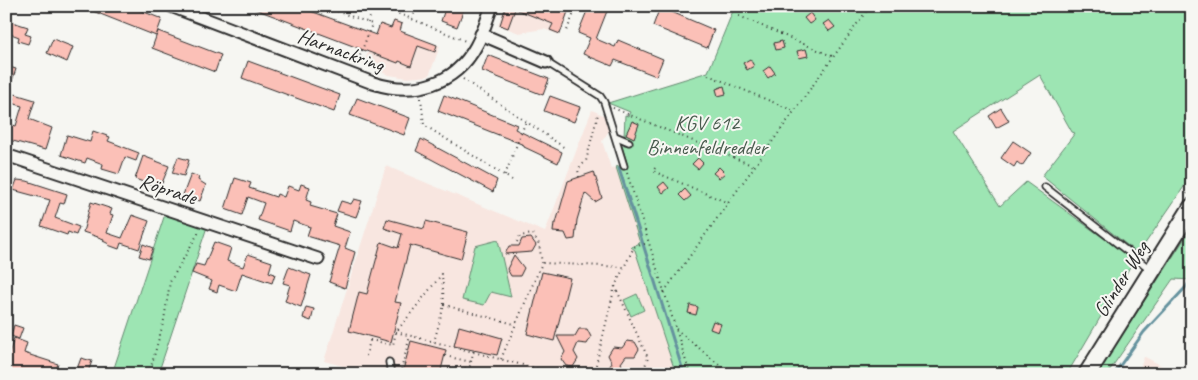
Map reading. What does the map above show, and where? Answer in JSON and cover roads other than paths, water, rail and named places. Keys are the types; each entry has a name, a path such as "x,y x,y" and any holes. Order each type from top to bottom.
{"main road":[{"name":"Glinder Weg","path":"1087,374 1192,207"}],"street":[{"name":"Harnackring","path":"171,6 390,88 420,88 454,73 479,40 492,6"},
{"path":"479,40 523,49 534,45"},
{"path":"514,48 546,62"},
{"name":"Röprade","path":"6,155 318,259"}],"lane":[{"path":"546,62 596,93 605,105 622,162"},
{"path":"613,135 629,142"},
{"path":"1045,187 1152,270"},
{"path":"389,362 391,374"}],"waterway":[{"path":"619,168 684,374"},
{"path":"1114,374 1144,332 1192,278"}],"park label":[{"name":"KGV 612 Binnenfeldredder","path":"707,135"}]}
